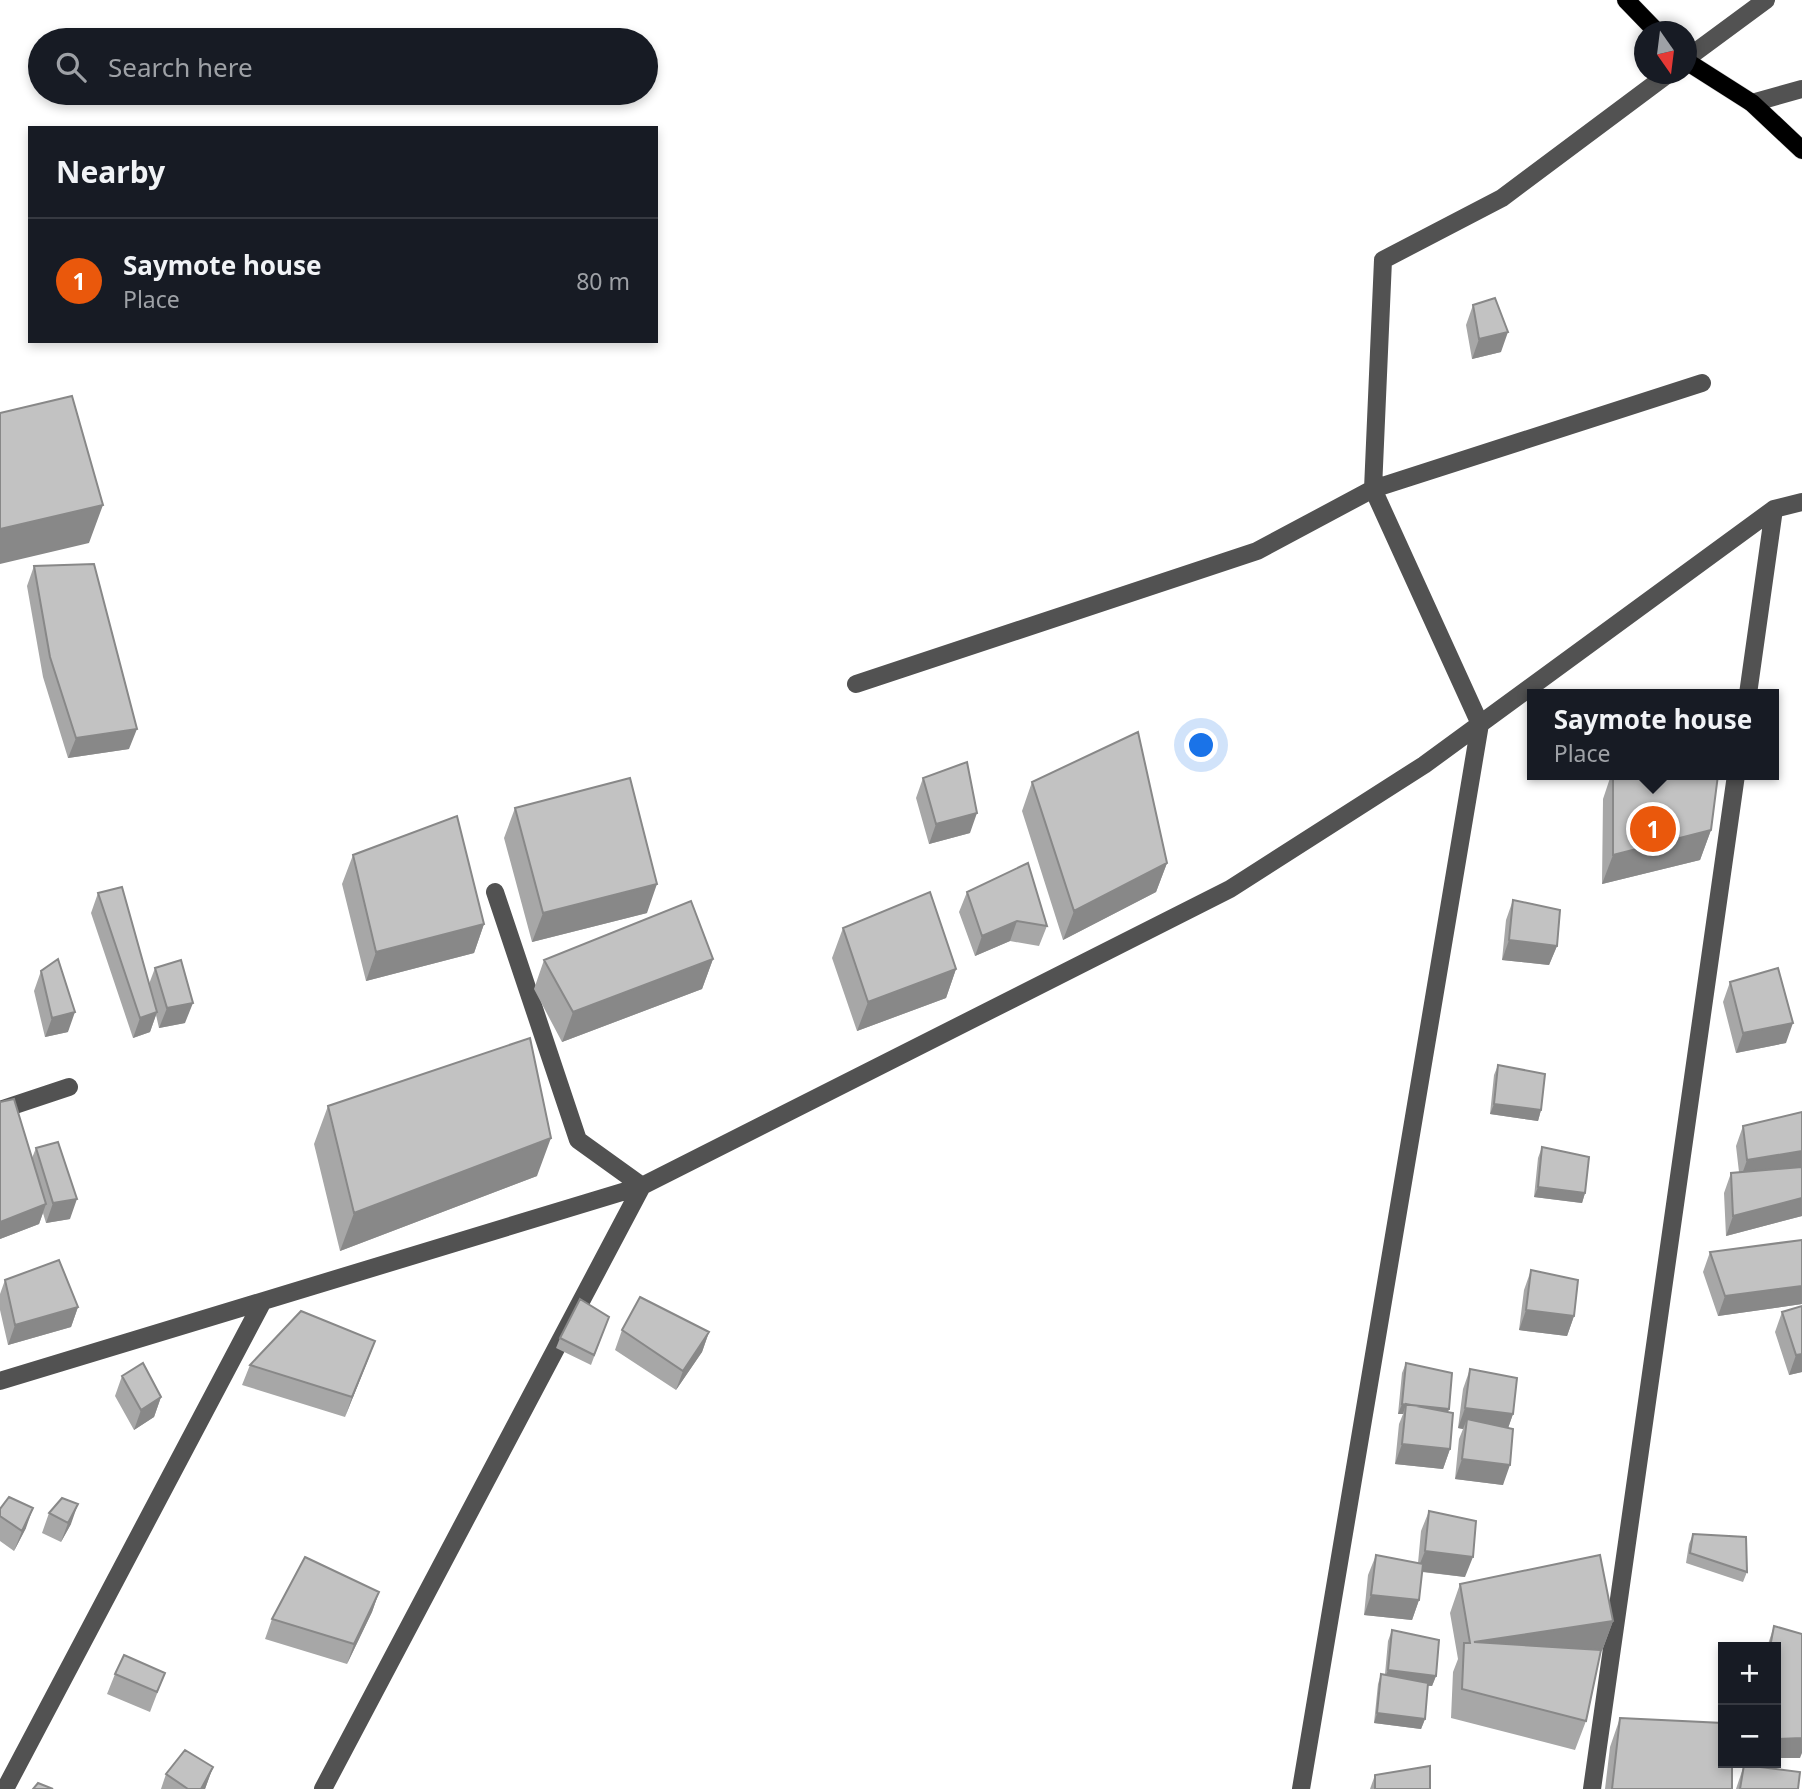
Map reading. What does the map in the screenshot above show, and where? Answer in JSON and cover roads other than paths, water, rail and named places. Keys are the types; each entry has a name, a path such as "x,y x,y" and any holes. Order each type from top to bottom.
{"main road":[{"path":"1626,0 1646,21"},
{"path":"1697,67 1752,103 1802,150"}],"street":[{"path":"1697,52 1766,0"},
{"path":"1301,1789 1480,724 1373,489 1383,260 1502,198 1655,84"},
{"path":"1752,103 1802,89"},
{"path":"856,684 1257,551 1373,489 1703,383"},
{"path":"1528,689 1774,509 1802,502"},
{"path":"1749,689 1774,509"},
{"path":"0,1381 642,1186 1230,889 1424,765 1527,690"},
{"path":"1592,1789 1735,780"},
{"path":"495,892 579,1140 642,1186"},
{"path":"0,1110 69,1087"},
{"path":"323,1789 642,1186"},
{"path":"5,1789 263,1301"}],"place":[{"name":"Saymote house","path":"1653,829"}]}
